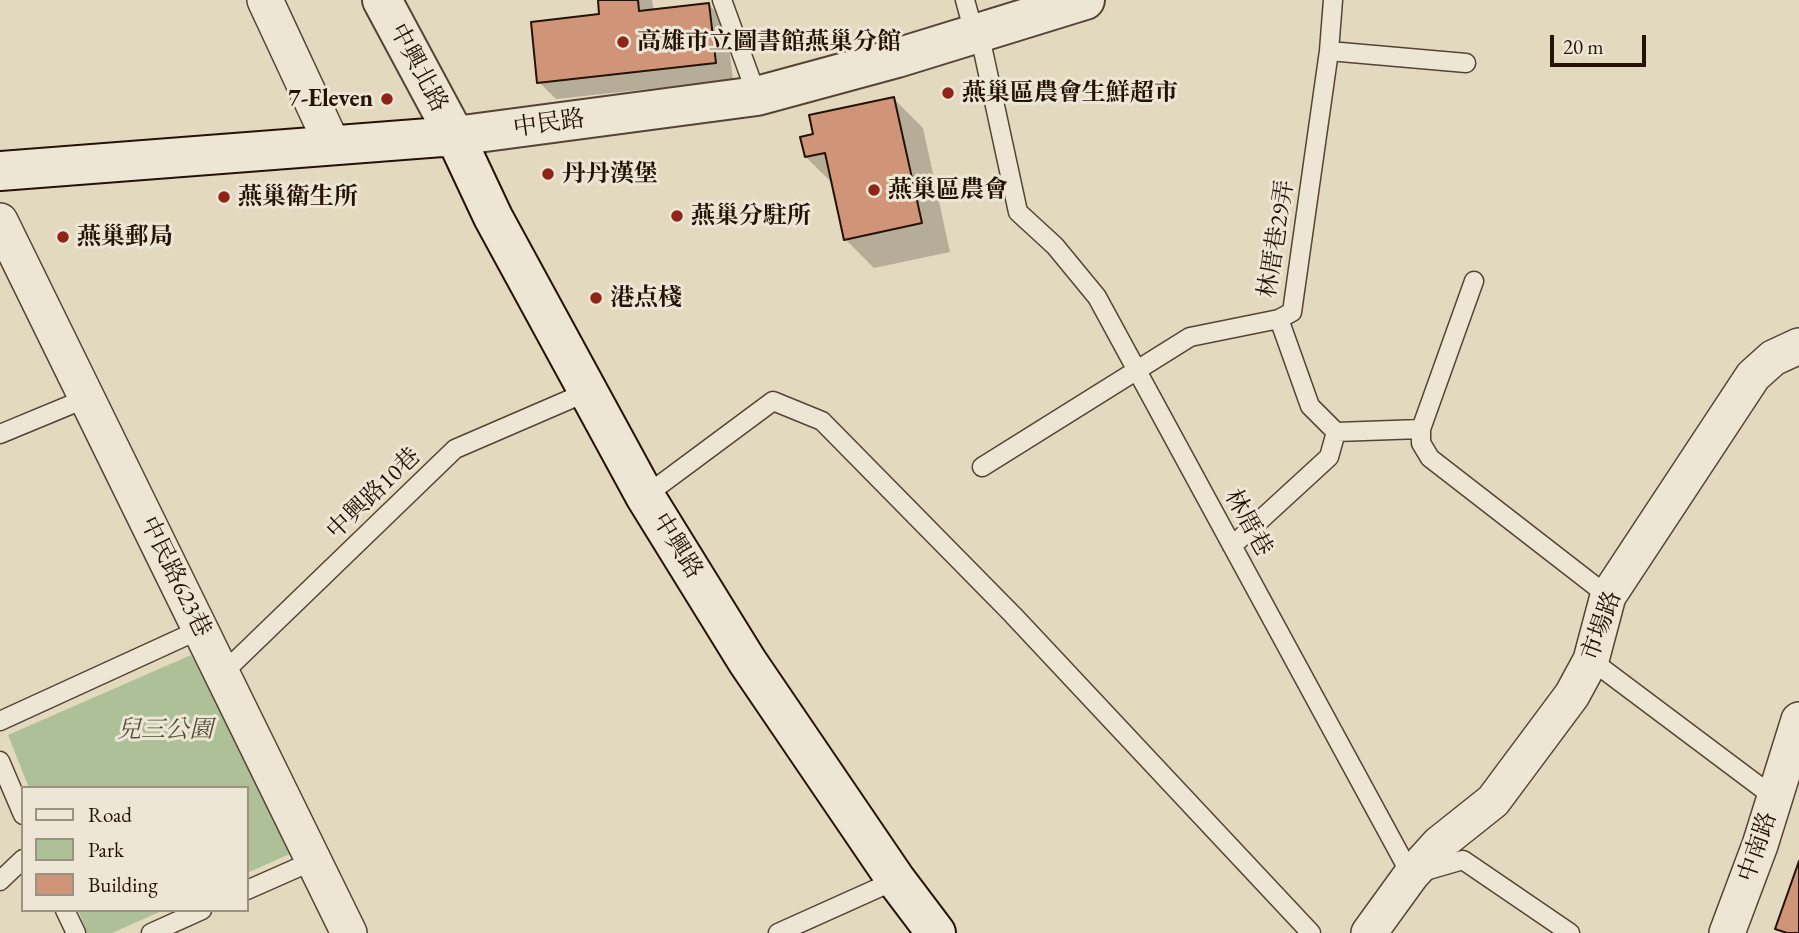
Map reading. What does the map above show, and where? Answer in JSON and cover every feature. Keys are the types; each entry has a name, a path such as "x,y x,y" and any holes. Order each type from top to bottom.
{"main road":[{"name":"中興北路","path":"382,0 455,136"},
{"name":"中民路","path":"0,171 455,136 757,96 897,58 973,22 1085,0"},
{"name":"中興路","path":"455,136 493,218 645,496 747,661 896,880 936,933"}],"street":[{"path":"265,0 332,144"},
{"name":"中民路623巷","path":"0,221 349,933"},
{"name":"市場路","path":"1369,933 1411,875 1439,845 1493,801 1572,695 1591,660 1608,596 1753,376 1773,358 1799,346"},
{"name":"中南路","path":"1727,933 1775,798 1799,720"}],"lane":[{"path":"722,0 757,96"},
{"name":"林厝巷29弄","path":"1333,0 1329,51 1292,312 1279,319 1310,406 1336,432"},
{"name":"林厝巷","path":"973,22 1018,212 1055,246 1097,297 1411,875"},
{"path":"1329,51 1466,63"},
{"path":"1474,281 1421,429 1421,443 1430,458 1608,596"},
{"path":"982,467 1190,337 1279,319"},
{"name":"中興路10巷","path":"223,673 455,449 587,392"},
{"path":"0,434 88,398"},
{"path":"645,496 773,401 822,421 1013,615 1311,933"},
{"path":"1232,546 1329,457 1336,432 1421,429"},
{"path":"0,721 201,629"},
{"path":"1591,660 1775,798"},
{"path":"0,761 21,810"},
{"path":"248,890 315,860"},
{"path":"1411,875 1463,860 1570,933"},
{"path":"0,881 21,861"},
{"path":"778,933 896,880"},
{"path":"66,912 76,933"},
{"path":"151,933 198,912"}],"green space":[{"name":"兒三公園","path":"191,655 292,853 248,873 248,786 28,786 8,735"},
{"path":"79,912 159,912 112,933 87,933"}],"building":[{"name":"高雄市立圖書館燕巢分館","path":"598,0 638,0 639,11 709,3 716,63 537,83 531,22 599,14"},
{"name":"燕巢區農會","path":"894,97 922,223 844,240 825,153 805,157 800,137 813,134 809,115"},
{"path":"1799,861 1799,933 1787,933 1775,929"}],"place":[{"name":"高雄市立圖書館燕巢分館","path":"623,42"},
{"name":"燕巢區農會生鮮超市","path":"948,93"},
{"name":"7-Eleven","path":"387,99"},
{"name":"丹丹漢堡","path":"548,174"},
{"name":"燕巢區農會","path":"874,190"},
{"name":"燕巢衛生所","path":"224,197"},
{"name":"燕巢分駐所","path":"677,216"},
{"name":"燕巢郵局","path":"63,237"},
{"name":"港点棧","path":"596,298"}]}
